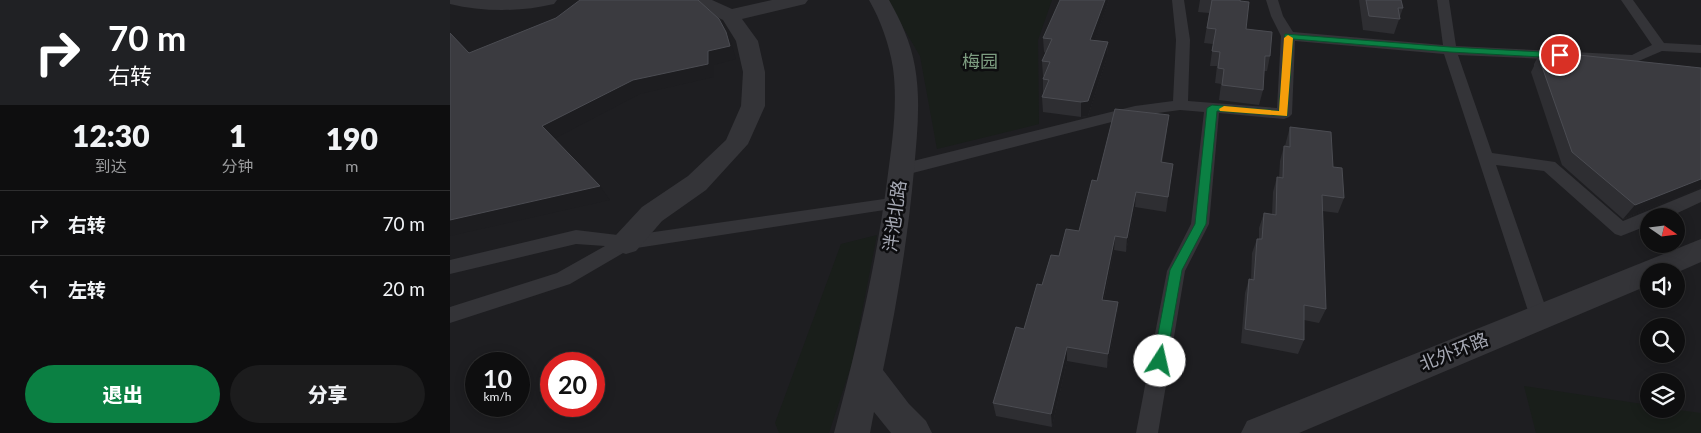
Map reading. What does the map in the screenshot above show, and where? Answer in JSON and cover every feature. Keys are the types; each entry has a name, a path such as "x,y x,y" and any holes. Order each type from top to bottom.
{"street":[{"path":"457,0 465,2 525,4 547,0"},
{"path":"626,243 652,214 697,183 736,144 752,106 754,72 747,41 730,16 696,0"},
{"path":"730,16 798,0"},
{"name":"泮池北路","path":"852,433 867,374 886,280 901,170 906,89 901,57 893,29 879,0"},
{"name":"北外环路","path":"1671,263 1701,250"},
{"name":"北外环路","path":"1259,433 1640,276"},
{"path":"867,374 897,415 914,433"}],"lane":[{"path":"1178,0 1183,40 1180,105"},
{"path":"901,170 1135,111 1180,105 1284,114 1288,36 1277,16 1272,0"},
{"path":"1443,0 1450,50 1539,317"},
{"path":"1627,0 1660,47"},
{"path":"1288,36 1450,50 1634,59 1660,47 1701,49"},
{"path":"1147,433 1176,270 1200,224 1212,108"},
{"path":"1486,158 1549,166 1621,229 1640,222"},
{"path":"1672,208 1701,195"},
{"path":"450,267 576,237 626,243 898,203"},
{"path":"450,315 563,279 626,243"}],"shaded area":[{"path":"450,0 1701,0 1701,433 450,433"}],"green space":[{"name":"梅园","path":"887,0 1052,0 1038,40 1039,124 937,149 920,56"},
{"path":"877,235 852,363 829,433 779,433 775,423 841,244"},
{"path":"1524,386 1640,404 1640,418 1685,418 1685,411 1701,413 1701,433 1536,433"}],"building":[{"path":"580,0 698,0 719,19 726,32 730,46 708,51 708,64 633,80 542,126 600,186 450,220 450,33 469,53 556,18"},
{"path":"1060,0 1105,0 1090,40 1108,42 1088,101 1081,102 1042,97 1049,80 1043,79 1050,62 1042,61 1052,39 1043,38"},
{"path":"1212,0 1240,0 1249,2 1246,29 1272,32 1270,56 1265,56 1263,90 1222,85 1224,69 1218,68 1220,52 1212,51 1216,29 1207,28"},
{"path":"1366,0 1401,0 1403,8 1398,8 1400,19 1369,16"},
{"path":"1541,51 1701,68 1701,179 1635,205 1572,152 1539,58 1545,59"},
{"path":"1115,109 1169,115 1161,162 1173,164 1168,197 1136,192 1127,238 1115,236 1102,300 1118,302 1108,354 1067,347 1051,414 993,403 1016,327 1024,329 1037,284 1042,285 1051,255 1059,256 1066,229 1079,231 1092,180 1097,181"},
{"path":"1290,127 1331,132 1333,167 1342,168 1344,198 1322,195 1326,309 1304,305 1304,340 1245,329 1249,279 1254,280 1257,239 1262,239 1264,213 1276,215 1277,177 1283,178 1284,146 1290,147"}],"slow traffic":[{"path":"1224,109 1284,114 1288,38"}],"route":[{"path":"1160,361 1176,270 1200,224 1212,108 1284,114 1288,36 1450,50 1560,55"}]}
